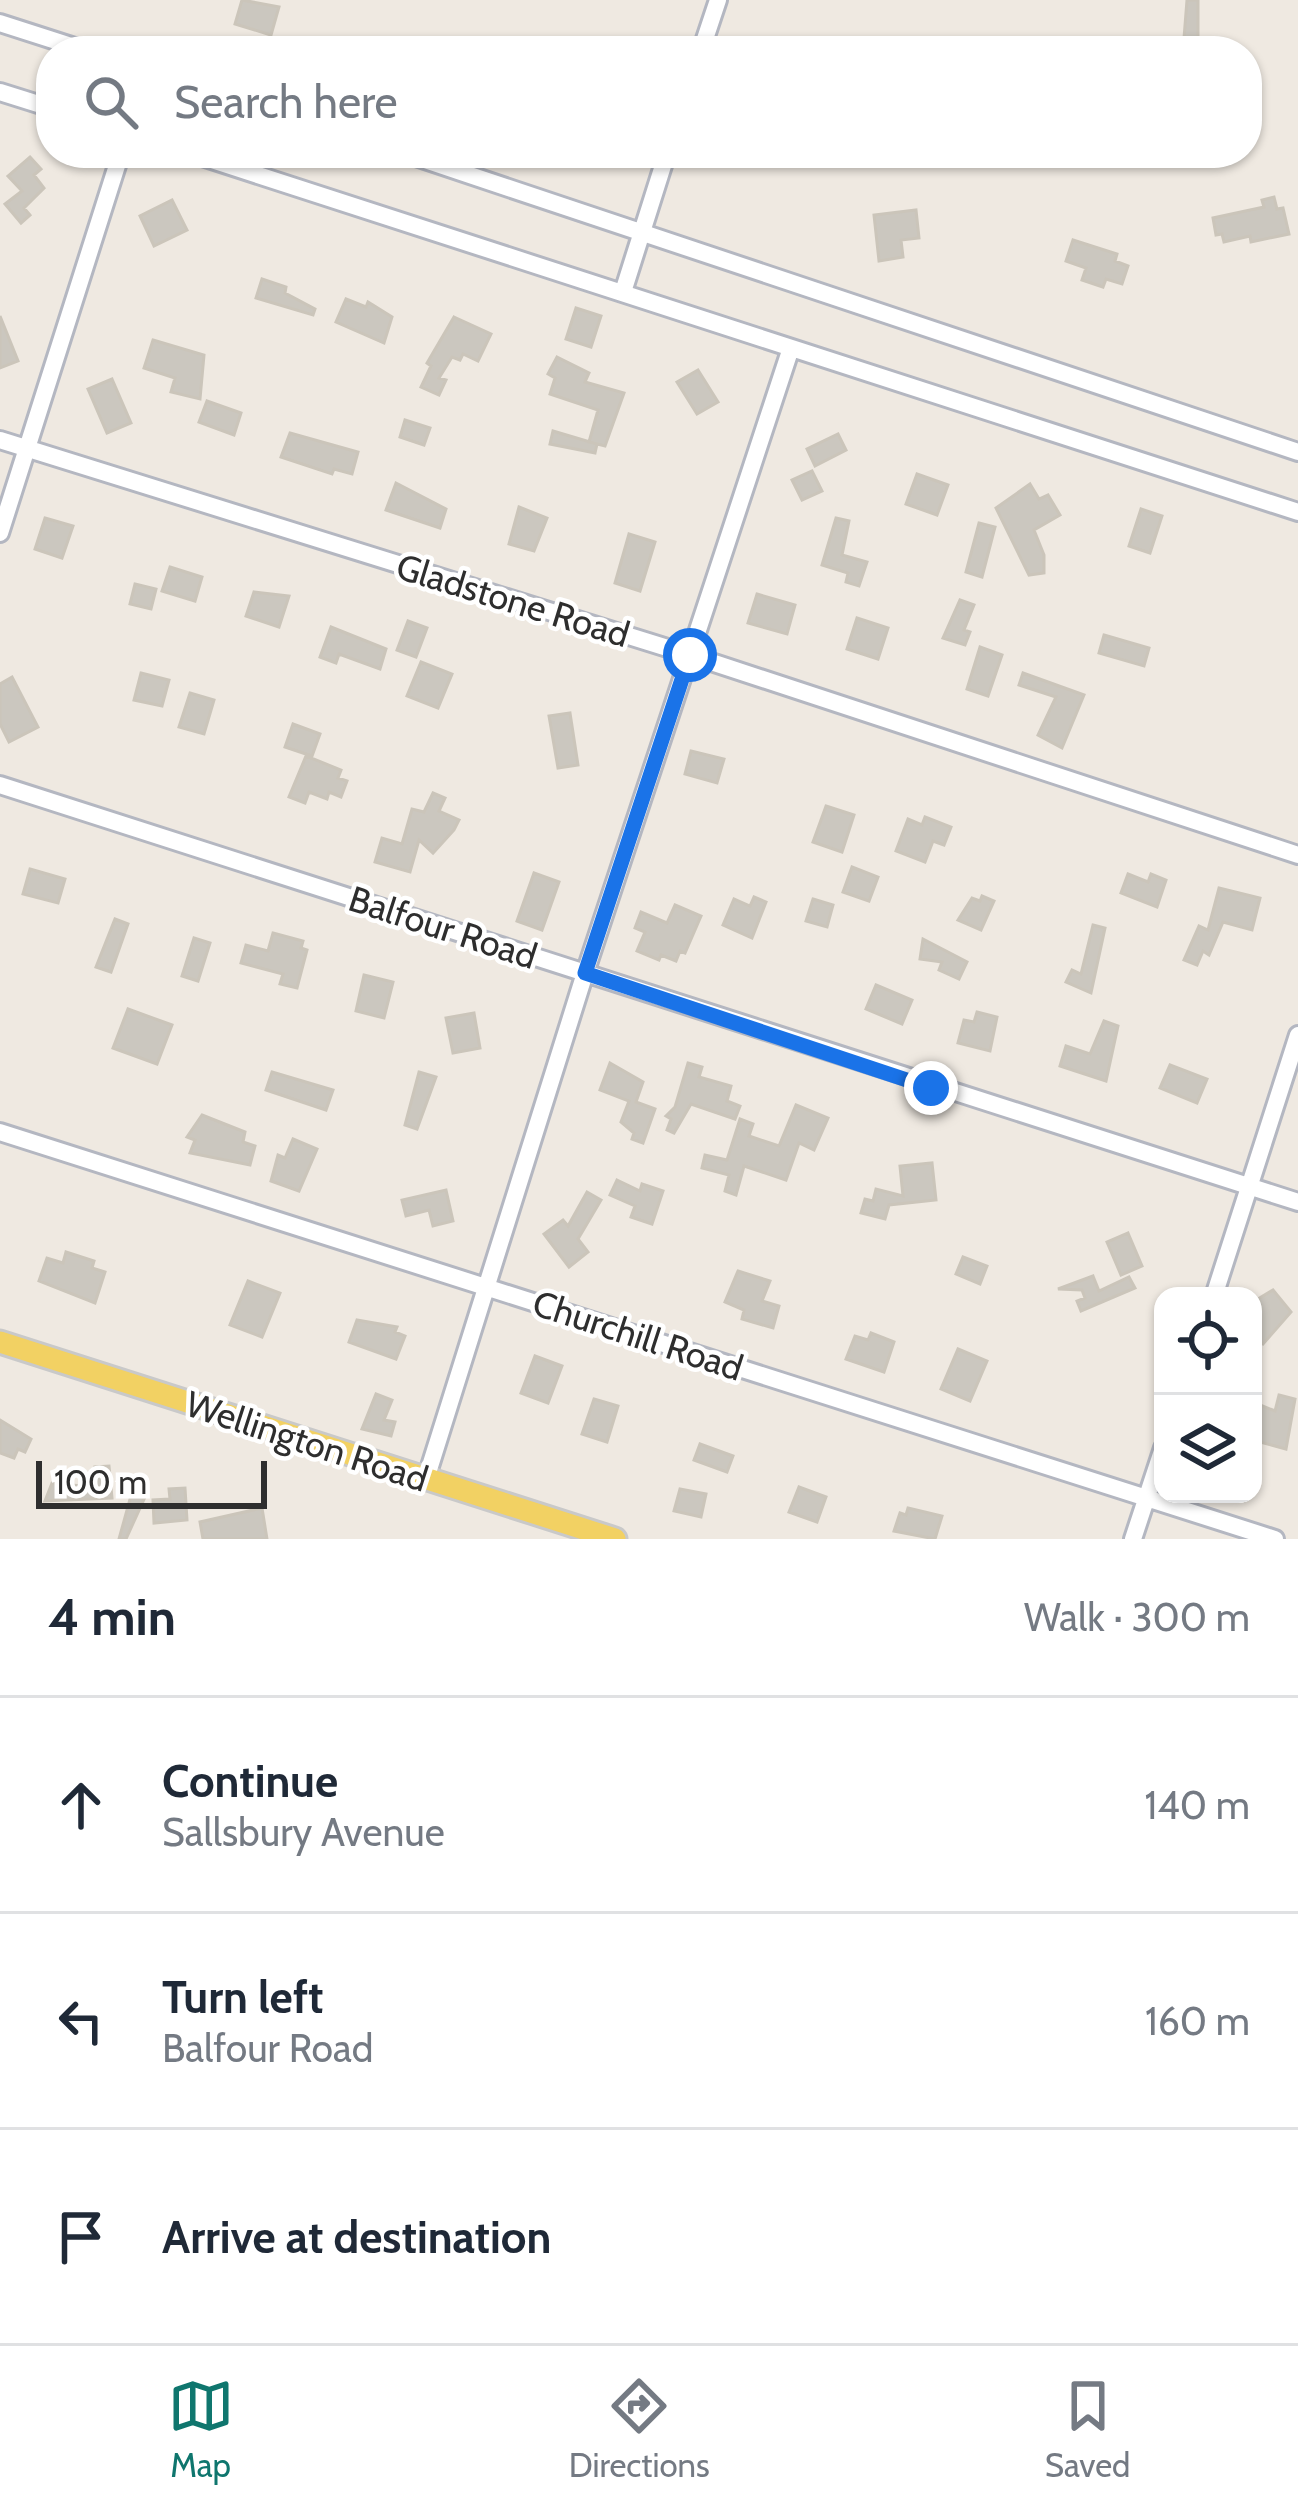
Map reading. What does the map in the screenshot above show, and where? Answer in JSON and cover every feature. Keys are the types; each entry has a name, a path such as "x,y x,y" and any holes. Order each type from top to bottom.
{"main road":[{"name":"Wellington Road","path":"0,1342 615,1539"}],"street":[{"path":"706,36 718,0"},
{"path":"0,23 40,36"},
{"path":"0,92 36,104"},
{"path":"0,533 116,168"},
{"path":"237,168 1298,512"},
{"path":"450,168 642,230 828,299 1298,452"},
{"path":"623,292 662,168"},
{"path":"426,1479 585,973 791,347"},
{"name":"Gladstone Road","path":"0,440 690,655 1298,855"},
{"name":"Balfour Road","path":"0,785 1298,1202"},
{"path":"1217,1287 1298,1035"},
{"name":"Churchill Road","path":"0,1132 1275,1539"},
{"path":"1132,1539 1154,1476"}],"building":[{"path":"242,0 279,7 271,35 235,24"},
{"path":"1187,0 1198,0 1198,36 1184,36"},
{"path":"30,157 41,169 34,175 44,188 24,208 30,215 21,223 5,204 22,191 8,176"},
{"path":"1274,197 1277,209 1283,208 1289,234 1251,242 1250,236 1224,242 1222,234 1216,235 1213,218 1264,207 1262,200"},
{"path":"172,200 187,230 154,246 140,216"},
{"path":"916,210 919,238 901,240 903,257 879,261 874,215"},
{"path":"1073,240 1117,254 1115,261 1128,266 1122,284 1106,279 1103,287 1082,280 1086,268 1066,261"},
{"path":"262,279 286,287 285,293 315,309 313,315 256,298"},
{"path":"346,299 366,307 368,302 392,317 384,343 336,322"},
{"path":"576,308 601,316 591,347 566,339"},
{"path":"0,316 18,361 0,368"},
{"path":"454,317 491,334 478,361 463,354 460,360 452,357 439,378 446,380 439,395 421,387 431,366 427,363"},
{"path":"153,340 204,355 200,399 171,392 175,378 144,368"},
{"path":"557,357 589,373 585,382 624,393 605,446 589,442 598,410 550,394 555,378 548,374"},
{"path":"698,370 718,402 697,414 677,382"},
{"path":"112,379 131,423 107,433 88,389"},
{"path":"207,401 241,413 234,435 199,422"},
{"path":"405,420 430,428 424,445 400,437"},
{"path":"553,431 597,444 595,453 550,444"},
{"path":"290,433 358,452 352,474 334,469 332,474 281,457"},
{"path":"838,434 846,450 815,466 807,449"},
{"path":"812,471 822,491 802,500 792,480"},
{"path":"917,474 948,485 937,515 906,504"},
{"path":"396,483 446,509 440,528 386,510"},
{"path":"1030,484 1039,499 1048,495 1060,515 1034,530 1044,555 1044,573 1029,575 996,508"},
{"path":"519,507 547,518 534,551 509,544"},
{"path":"1141,509 1162,516 1150,553 1129,546"},
{"path":"45,518 73,526 62,558 35,549"},
{"path":"836,518 849,521 842,555 867,562 859,586 846,582 848,573 822,565"},
{"path":"979,523 995,527 982,577 966,572"},
{"path":"629,534 655,542 640,591 615,583"},
{"path":"170,567 202,577 195,601 162,591"},
{"path":"135,584 156,589 151,609 130,604"},
{"path":"254,592 289,596 279,627 246,616"},
{"path":"757,594 795,605 787,634 748,623"},
{"path":"960,600 974,605 964,630 970,632 965,645 943,638"},
{"path":"857,618 888,628 878,659 847,649"},
{"path":"408,621 427,628 416,657 397,650"},
{"path":"331,627 386,649 380,669 339,654 336,663 320,657"},
{"path":"1104,635 1149,648 1144,666 1099,653"},
{"path":"980,647 1002,655 988,696 967,689"},
{"path":"421,662 452,674 438,708 407,696"},
{"path":"141,673 169,680 162,706 134,700"},
{"path":"1023,673 1084,695 1062,748 1038,735 1056,697 1019,685"},
{"path":"12,677 38,727 9,742 0,724 0,684"},
{"path":"190,693 214,700 204,734 179,727"},
{"path":"570,713 578,765 558,768 549,716"},
{"path":"293,724 320,734 312,756 285,747"},
{"path":"691,751 724,759 717,783 685,774"},
{"path":"306,756 341,770 338,778 347,781 341,797 329,792 327,799 309,792 305,803 289,797"},
{"path":"433,793 445,798 439,811 459,820 454,830 433,853 419,840 410,872 375,862 382,838 402,844 412,809 424,812"},
{"path":"826,806 854,815 842,852 813,842"},
{"path":"925,817 951,827 944,845 933,841 925,862 896,851 908,819 922,825"},
{"path":"852,867 878,877 869,901 843,892"},
{"path":"30,869 65,879 58,903 23,894"},
{"path":"534,873 559,882 542,930 517,921"},
{"path":"1128,874 1148,882 1151,874 1166,880 1157,907 1121,893"},
{"path":"1219,888 1260,898 1252,930 1223,922 1209,955 1203,951 1197,965 1184,960 1199,926 1208,930"},
{"path":"982,896 994,901 981,930 958,920 972,898 980,901"},
{"path":"754,897 766,902 752,938 723,925 734,899 750,906"},
{"path":"813,899 833,905 827,927 806,921"},
{"path":"675,905 701,916 685,953 680,951 676,961 637,951 645,932 635,928 641,912 667,923"},
{"path":"115,919 128,924 111,972 96,967"},
{"path":"1093,925 1105,928 1091,993 1066,982 1072,970 1081,974"},
{"path":"273,933 303,941 301,948 307,950 297,988 280,984 283,974 241,963 246,945 268,951"},
{"path":"194,938 210,943 198,981 182,976"},
{"path":"923,939 967,962 959,979 939,970 942,962 920,959"},
{"path":"364,975 393,982 384,1018 356,1011"},
{"path":"876,985 912,1000 902,1024 866,1009"},
{"path":"128,1009 172,1025 157,1064 113,1048"},
{"path":"977,1012 997,1017 990,1051 958,1043 964,1020 974,1022"},
{"path":"474,1013 480,1048 453,1053 446,1018"},
{"path":"1104,1021 1118,1026 1106,1081 1060,1066 1066,1046 1090,1054"},
{"path":"610,1063 643,1082 636,1102 655,1109 643,1143 632,1139 634,1133 621,1122 629,1101 600,1090"},
{"path":"688,1063 702,1067 699,1077 731,1086 727,1101 740,1106 735,1119 691,1104 674,1133 667,1130 671,1119 666,1116 675,1107"},
{"path":"1170,1065 1207,1079 1197,1103 1160,1088"},
{"path":"272,1072 333,1090 326,1110 266,1090"},
{"path":"419,1072 436,1077 417,1129 405,1125"},
{"path":"796,1105 828,1118 814,1150 799,1143 786,1180 744,1166 736,1195 725,1191 729,1175 702,1168 705,1155 727,1160 740,1119 753,1124 749,1136 779,1146"},
{"path":"202,1115 245,1132 243,1142 255,1146 250,1165 190,1153 195,1140 187,1137"},
{"path":"293,1139 317,1149 299,1191 271,1181 278,1155 285,1158"},
{"path":"932,1163 936,1200 889,1205 885,1219 861,1213 865,1199 873,1201 876,1189 903,1196 900,1166"},
{"path":"617,1180 640,1191 642,1184 663,1191 652,1224 631,1217 635,1206 610,1195"},
{"path":"446,1190 453,1221 433,1226 429,1210 406,1216 402,1200"},
{"path":"587,1192 601,1200 578,1239 588,1252 569,1267 544,1234 563,1220 568,1226"},
{"path":"1128,1233 1142,1266 1121,1275 1107,1242"},
{"path":"66,1252 94,1261 92,1268 105,1272 95,1303 39,1281 47,1258 63,1263"},
{"path":"963,1257 987,1266 980,1284 956,1274"},
{"path":"738,1271 770,1281 762,1301 779,1306 773,1328 742,1319 744,1310 725,1302"},
{"path":"1093,1276 1099,1291 1129,1277 1135,1288 1081,1311 1077,1301 1085,1298 1082,1290 1058,1289"},
{"path":"248,1281 280,1293 262,1337 230,1325"},
{"path":"1273,1290 1291,1312 1263,1344 1262,1343 1262,1297"},
{"path":"357,1320 397,1327 395,1332 405,1336 396,1359 349,1342"},
{"path":"871,1333 894,1342 884,1372 846,1359 855,1336 868,1340"},
{"path":"958,1349 987,1361 970,1401 941,1389"},
{"path":"535,1356 562,1366 548,1403 521,1393"},
{"path":"376,1394 392,1400 384,1420 395,1422 391,1436 362,1429"},
{"path":"1279,1395 1295,1399 1286,1449 1262,1442 1262,1406 1275,1411"},
{"path":"594,1399 618,1406 607,1442 582,1434"},
{"path":"0,1420 31,1439 25,1452 18,1449 14,1458 0,1453"},
{"path":"700,1444 733,1456 727,1472 694,1460"},
{"path":"109,1466 112,1498 45,1501 52,1483 82,1486 82,1477 96,1476 95,1467"},
{"path":"799,1487 826,1497 817,1522 789,1512"},
{"path":"185,1488 187,1520 154,1523 153,1500 170,1499 169,1489"},
{"path":"680,1489 706,1494 701,1517 674,1511"},
{"path":"132,1492 145,1497 126,1539 119,1539"},
{"path":"262,1508 267,1539 203,1539 200,1522"},
{"path":"908,1508 942,1516 935,1539 894,1531 900,1513 906,1515"}],"route":[{"path":"690,655 585,973 931,1088"}]}
